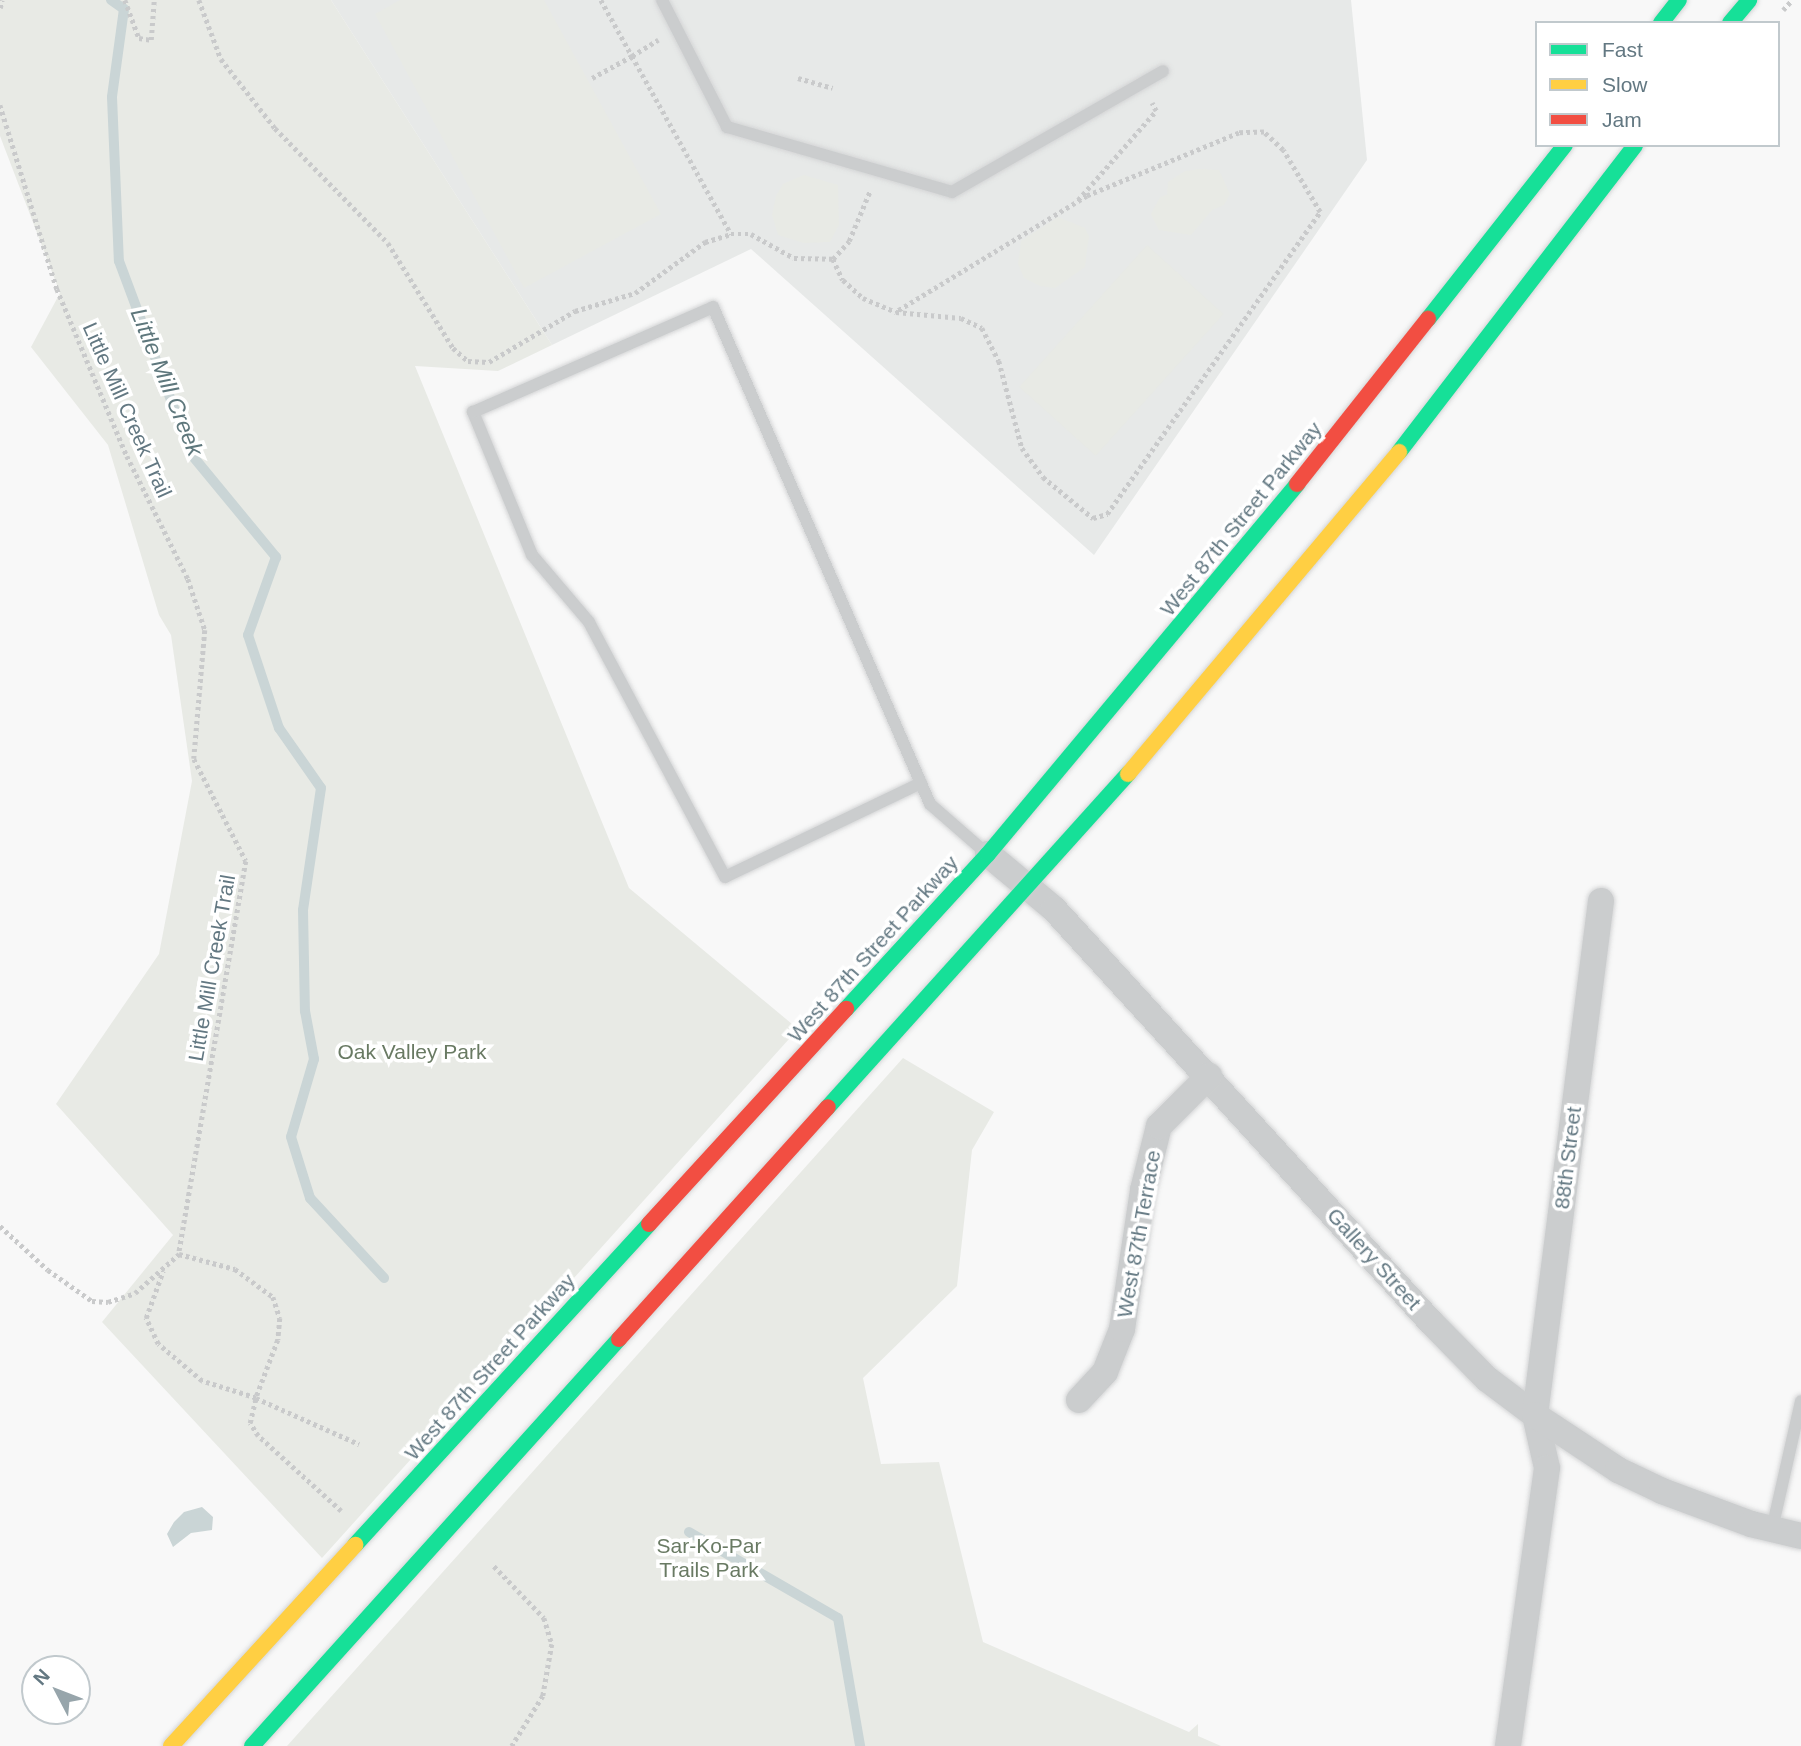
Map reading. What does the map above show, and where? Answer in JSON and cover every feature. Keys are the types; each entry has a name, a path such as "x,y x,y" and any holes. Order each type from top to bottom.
{"main road":[{"path":"1663,21 1679,0"},
{"path":"1732,21 1749,0"},
{"name":"West 87th Street Parkway","path":"172,1746 988,854 1256,537 1563,147"},
{"path":"252,1746 1030,887 1356,507 1633,147"}],"street":[{"name":"Gallery Street","path":"988,854 1030,887 1209,1076 1430,1321 1487,1379 1535,1415 1618,1470 1662,1491 1772,1529 1801,1535"},
{"name":"88th Street","path":"1535,1415 1601,901"},
{"name":"West 87th Terrace","path":"1079,1400 1105,1372 1122,1329 1143,1190 1159,1126 1209,1076"},
{"path":"1508,1746 1547,1468 1535,1415"}],"lane":[{"path":"662,0 727,127 953,192 1163,71"},
{"path":"921,783 725,877 589,622 532,555 474,412 713,307 921,783 930,804 988,854"},
{"path":"1772,1529 1801,1401"}],"path":[{"path":"0,8 2,0"},
{"path":"125,0 139,38 151,40 154,0"},
{"path":"199,0 221,59 275,128 388,243 453,348 468,362 489,362 575,311 635,293 705,242 731,233 751,234 794,258 833,259 849,241 869,193"},
{"path":"601,0 731,233"},
{"path":"592,78 677,29"},
{"path":"798,78 833,88"},
{"name":"Little Mill Creek Trail","path":"0,105 57,289 127,456 188,579 205,630 194,760 246,861 179,1254"},
{"path":"1075,203 1156,111"},
{"path":"833,259 842,280 863,298 896,312 961,318 982,328 999,361 1022,448 1043,477 1074,506 1093,518 1107,514 1320,212 1283,150 1264,132 1238,133 1075,203 896,312"},
{"path":"0,1226 48,1270 92,1301 108,1302 135,1293 163,1271 179,1254 235,1269 273,1297 280,1318 278,1340 256,1398 250,1423 258,1436 350,1518"},
{"path":"163,1271 146,1318 158,1344 202,1381 256,1398 359,1444"},
{"path":"494,1566 544,1618 552,1644 543,1696 512,1746"}],"shaded area":[{"path":"331,0 1351,0 1367,160 1094,555 751,249 552,345"},
{"path":"202,1507 213,1517 212,1530 191,1533 173,1547 167,1534 174,1522 184,1512"}],"green space":[{"name":"Oak Valley Park","path":"0,0 331,0 552,345 498,371 415,366 629,888 798,1029 322,1558 102,1322 173,1235 56,1104 159,954 192,781 171,635 159,615 108,445 31,347 60,293 0,136"},
{"path":"400,0 544,0 661,214 524,288 375,14"},
{"path":"1219,170 1230,194 1224,205 1212,210 1191,235 1159,230 1151,214 1160,197 1167,195 1168,182 1185,171"},
{"path":"804,175 838,185 839,225 830,242 804,243 778,235 772,215 776,196 783,184"},
{"path":"1058,217 1085,228 1089,236 1085,267 1055,288 1040,286 1024,278 1018,264 1021,241"},
{"path":"1147,245 1224,314 1096,456 1019,387"},
{"name":"Sar-Ko-Par Trails Park","path":"903,1058 994,1112 972,1150 957,1286 863,1378 881,1464 939,1462 983,1642 1189,1732 1198,1724 1198,1736 1221,1746 287,1746"}],"waterway":[{"name":"Little Mill Creek","path":"111,0 124,9 112,97 119,261 191,454 276,557 248,635 279,728 321,788 303,910 305,1011 314,1059 291,1137 310,1198 384,1278"},
{"path":"689,1532 838,1618 860,1746"}],"traffic: fast":[{"path":"1663,21 1679,0"},
{"path":"1732,21 1749,0"},
{"path":"1428,319 1563,147"},
{"path":"1399,452 1633,147"},
{"path":"846,1009 988,854 1297,484"},
{"path":"828,1107 1128,774"},
{"path":"355,1545 649,1224"},
{"path":"252,1746 619,1339"}],"traffic: slow":[{"path":"1128,774 1399,452"},
{"path":"171,1746 355,1545"}],"traffic: jam":[{"path":"1297,484 1428,319"},
{"path":"649,1224 846,1009"},
{"path":"619,1339 828,1107"}]}
